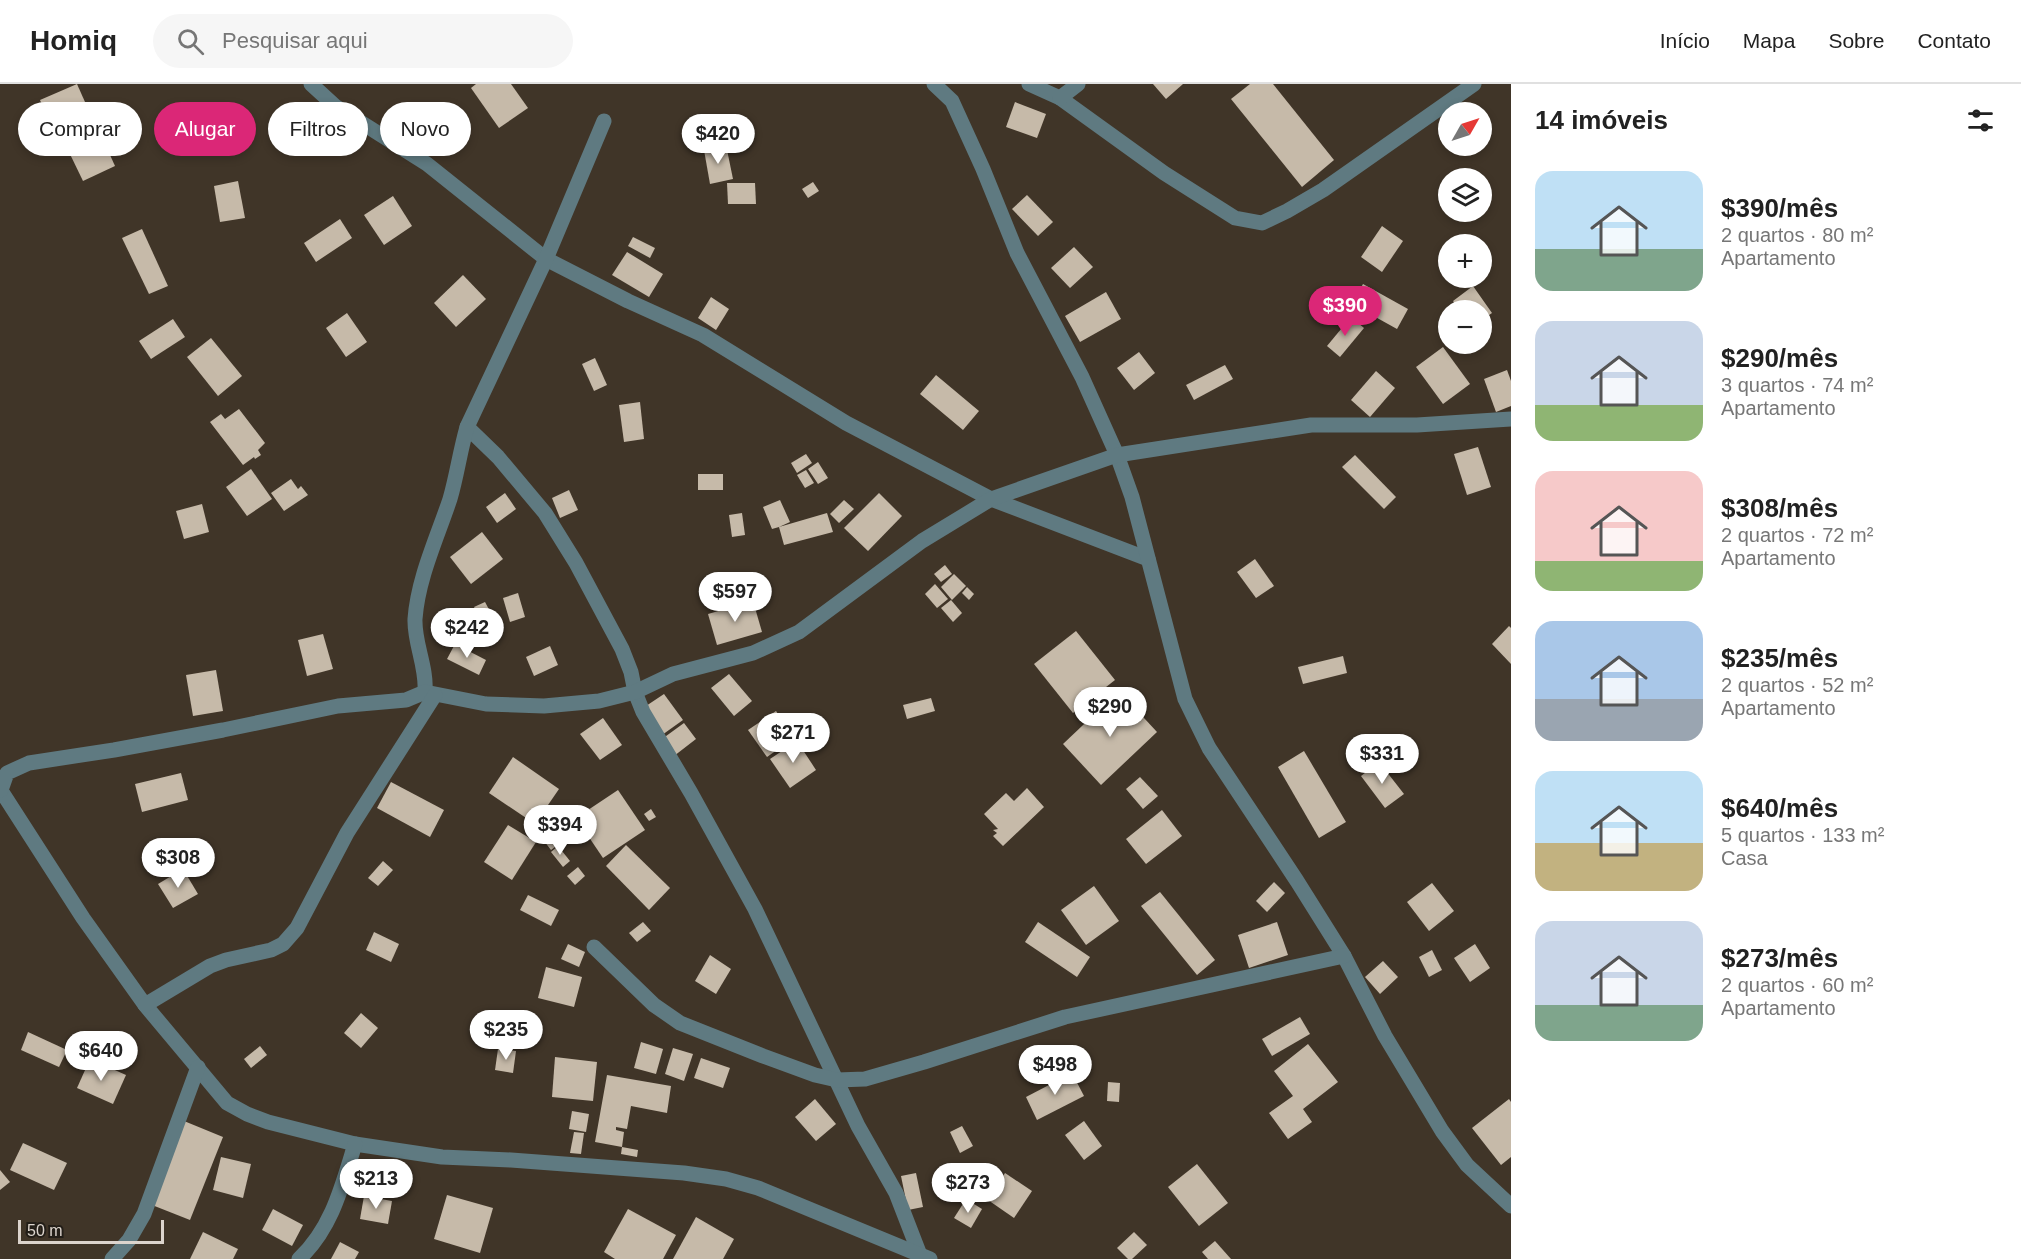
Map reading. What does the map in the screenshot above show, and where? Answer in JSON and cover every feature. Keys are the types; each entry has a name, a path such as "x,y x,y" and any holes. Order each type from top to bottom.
{"street":[{"path":"311,84 335,106 427,164 546,259 628,301 703,335 846,423 991,499 1148,559"},
{"path":"934,84 952,101 1017,253 1082,377 1117,455 1132,497 1185,699 1209,748 1297,880 1344,956 1385,1036 1442,1131 1467,1165 1511,1206"},
{"path":"1029,84 1060,98 1164,173 1235,218 1262,223 1287,212 1323,190 1474,84"},
{"path":"1060,98 1078,84"},
{"path":"145,1005 210,966 271,950 283,944 297,928 347,833 430,694 415,623 417,596 450,497 460,449 467,427 546,259 604,121"},
{"path":"925,1257 758,1188 726,1179 684,1173 442,1157 355,1144 278,1125 247,1114 227,1103 145,1005 83,918 0,790 7,773 29,763 125,748 338,706 406,700 430,694 486,704 544,706 599,701 635,692 673,674 753,653 798,632 922,541 991,499 1117,455 1311,426 1417,425 1511,419"},
{"path":"467,427 521,484 561,536 622,649 643,712 755,909 858,1126 896,1193 925,1257"},
{"path":"594,947 654,1005 680,1023 815,1075 837,1080 865,1079 1065,1017 1344,956"},
{"path":"112,1259 129,1240 144,1214 198,1067"},
{"path":"299,1259 309,1250 336,1205 355,1144"}],"building":[{"path":"77,84 85,102 41,102 40,100"},
{"path":"476,84 511,84 528,108 499,128 471,88"},
{"path":"1153,84 1183,84 1166,99"},
{"path":"1250,84 1273,84 1334,160 1302,187 1231,99"},
{"path":"1015,102 1046,114 1037,138 1006,127"},
{"path":"726,145 733,179 710,184 704,150"},
{"path":"71,156 110,156 115,166 83,181"},
{"path":"238,181 245,218 220,222 214,186"},
{"path":"813,182 819,191 808,198 802,189"},
{"path":"727,183 755,183 756,204 728,204"},
{"path":"1027,195 1053,222 1038,236 1012,209"},
{"path":"393,196 412,226 384,245 364,215"},
{"path":"340,219 352,238 316,262 304,243"},
{"path":"1382,226 1403,241 1382,272 1361,257"},
{"path":"142,229 168,286 149,294 122,238"},
{"path":"633,237 655,248 650,258 628,246"},
{"path":"1074,247 1093,267 1070,288 1051,268"},
{"path":"627,252 663,274 649,297 612,275"},
{"path":"463,275 486,299 456,327 434,303"},
{"path":"1363,284 1408,309 1397,329 1352,304"},
{"path":"1470,288 1474,288 1483,300 1454,300"},
{"path":"1106,292 1121,319 1080,342 1065,316"},
{"path":"711,297 729,309 716,330 698,318"},
{"path":"347,313 367,342 346,357 326,328"},
{"path":"1351,317 1364,328 1340,357 1327,346"},
{"path":"173,319 185,337 151,359 139,341"},
{"path":"211,338 242,376 218,396 187,357"},
{"path":"1438,351 1438,354 1448,354 1470,384 1443,404 1416,367"},
{"path":"1139,352 1155,373 1134,390 1117,368"},
{"path":"595,358 607,385 594,391 582,364"},
{"path":"1225,365 1233,379 1194,400 1186,385"},
{"path":"1507,370 1511,381 1511,406 1496,412 1484,379"},
{"path":"1376,371 1395,388 1370,417 1351,400"},
{"path":"936,375 979,411 963,430 920,394"},
{"path":"640,402 644,439 624,442 619,405"},
{"path":"239,409 265,443 258,450 261,455 243,465 210,422 221,414 225,419"},
{"path":"1478,447 1491,487 1467,495 1454,454"},
{"path":"806,454 812,463 797,473 791,463"},
{"path":"1355,455 1396,497 1384,509 1342,467"},
{"path":"818,462 828,478 818,484 808,469"},
{"path":"251,469 272,499 247,516 226,487"},
{"path":"806,470 814,483 805,488 797,475"},
{"path":"698,474 723,474 723,490 698,490"},
{"path":"291,479 298,489 301,486 308,495 284,511 271,493"},
{"path":"569,490 578,510 560,518 552,498"},
{"path":"505,493 516,509 497,523 486,507"},
{"path":"879,493 902,516 868,551 844,528"},
{"path":"780,500 790,522 772,529 763,507"},
{"path":"844,500 854,509 839,523 830,514"},
{"path":"202,504 209,532 184,539 176,511"},
{"path":"742,513 745,535 732,537 729,515"},
{"path":"827,513 833,532 784,545 779,527"},
{"path":"482,532 503,559 471,584 450,557"},
{"path":"1255,559 1274,586 1256,598 1237,572"},
{"path":"945,565 952,574 941,582 934,574"},
{"path":"954,574 966,586 952,600 941,587"},
{"path":"935,584 948,599 937,608 925,594"},
{"path":"967,587 974,594 969,600 962,593"},
{"path":"518,593 525,617 510,622 503,598"},
{"path":"951,600 962,613 953,622 941,608"},
{"path":"753,601 762,632 717,645 708,614"},
{"path":"485,602 492,615 481,621 474,607"},
{"path":"1509,626 1511,628 1511,664 1492,644"},
{"path":"1076,631 1115,680 1073,713 1034,664"},
{"path":"323,634 333,669 307,676 298,640"},
{"path":"455,644 486,660 479,675 447,659"},
{"path":"550,646 558,665 534,676 526,657"},
{"path":"1343,656 1347,673 1303,684 1298,667"},
{"path":"216,670 223,711 193,716 186,675"},
{"path":"729,674 752,701 734,716 711,688"},
{"path":"1119,691 1157,732 1101,785 1063,744"},
{"path":"664,694 683,720 662,735 643,708"},
{"path":"931,698 935,711 907,719 903,705"},
{"path":"776,711 794,738 767,757 748,730"},
{"path":"603,718 622,745 600,760 580,734"},
{"path":"684,723 696,739 674,756 662,739"},
{"path":"797,741 816,770 790,788 770,759"},
{"path":"1304,751 1346,822 1319,838 1278,767"},
{"path":"513,757 559,789 535,824 489,793"},
{"path":"1379,762 1404,794 1385,808 1361,776"},
{"path":"181,773 188,800 142,812 135,784"},
{"path":"1140,777 1158,796 1143,809 1126,789"},
{"path":"391,782 444,810 430,837 377,808"},
{"path":"1027,788 1044,807 1003,846 993,836 997,833 993,830 998,829 984,814 1006,793 1014,801"},
{"path":"618,790 645,830 603,858 576,818"},
{"path":"651,809 656,817 649,821 644,814"},
{"path":"1162,810 1182,836 1146,864 1126,839"},
{"path":"564,820 574,833 551,850 541,837"},
{"path":"508,825 536,842 512,880 484,862"},
{"path":"626,845 670,888 649,910 606,866"},
{"path":"558,846 570,861 563,867 551,852"},
{"path":"383,861 393,870 378,886 368,878"},
{"path":"578,867 585,876 575,885 567,876"},
{"path":"183,869 198,894 173,908 158,884"},
{"path":"1274,882 1285,893 1267,912 1256,901"},
{"path":"1432,883 1454,911 1429,931 1407,902"},
{"path":"1094,886 1119,921 1086,945 1061,910"},
{"path":"1160,892 1215,960 1197,975 1141,906"},
{"path":"528,895 559,910 551,926 520,910"},
{"path":"643,922 651,931 637,942 629,933"},
{"path":"1038,922 1090,957 1077,977 1025,942"},
{"path":"1277,922 1288,955 1249,968 1238,935"},
{"path":"374,932 399,944 391,962 366,950"},
{"path":"568,944 585,952 579,967 561,959"},
{"path":"1475,944 1490,968 1470,982 1454,958"},
{"path":"1432,950 1442,970 1429,977 1419,957"},
{"path":"710,955 731,969 716,994 695,981"},
{"path":"1383,961 1398,977 1380,994 1365,977"},
{"path":"546,967 582,977 574,1007 538,998"},
{"path":"361,1013 378,1028 361,1048 344,1033"},
{"path":"1300,1017 1310,1034 1272,1056 1262,1039"},
{"path":"494,1020 538,1034 536,1042 491,1028"},
{"path":"28,1032 67,1050 59,1067 21,1050"},
{"path":"641,1042 663,1049 656,1074 634,1068"},
{"path":"1308,1044 1338,1082 1303,1109 1312,1122 1288,1139 1269,1113 1293,1096 1274,1071"},
{"path":"260,1046 267,1055 251,1068 244,1059"},
{"path":"673,1048 693,1054 684,1081 665,1074"},
{"path":"498,1049 516,1051 513,1073 495,1070"},
{"path":"555,1057 597,1062 593,1101 552,1097"},
{"path":"701,1058 730,1068 723,1088 694,1078"},
{"path":"90,1059 126,1075 113,1104 77,1088"},
{"path":"1072,1073 1084,1096 1037,1120 1026,1097"},
{"path":"607,1075 671,1086 667,1113 631,1106 627,1129 616,1127 616,1130 624,1132 622,1147 595,1142"},
{"path":"1108,1082 1120,1083 1119,1102 1107,1101"},
{"path":"815,1099 836,1124 816,1141 795,1117"},
{"path":"1509,1099 1511,1102 1511,1157 1501,1165 1472,1128"},
{"path":"572,1111 589,1114 586,1132 569,1129"},
{"path":"184,1121 223,1137 190,1220 152,1205"},
{"path":"1084,1121 1102,1146 1084,1160 1065,1135"},
{"path":"962,1126 973,1146 960,1153 950,1132"},
{"path":"574,1132 584,1133 581,1154 570,1153"},
{"path":"23,1143 67,1163 54,1190 10,1170"},
{"path":"622,1147 638,1150 637,1157 621,1154"},
{"path":"221,1157 251,1164 243,1198 213,1190"},
{"path":"1197,1164 1228,1203 1199,1226 1168,1187"},
{"path":"0,1170 10,1182 0,1190"},
{"path":"916,1173 923,1207 908,1210 901,1176"},
{"path":"1005,1173 1032,1191 1014,1218 988,1200"},
{"path":"447,1195 493,1208 480,1253 434,1239"},
{"path":"364,1196 392,1201 388,1224 360,1219"},
{"path":"966,1199 982,1209 971,1228 954,1218"},
{"path":"273,1209 303,1225 292,1246 262,1230"},
{"path":"628,1209 676,1235 663,1259 615,1259 604,1252"},
{"path":"696,1217 734,1239 723,1259 673,1259"},
{"path":"203,1232 238,1249 233,1259 190,1259"},
{"path":"1134,1232 1147,1245 1132,1259 1128,1259 1117,1248"},
{"path":"1215,1241 1231,1259 1208,1259 1202,1252"},
{"path":"340,1242 359,1252 355,1259 331,1259"}]}
